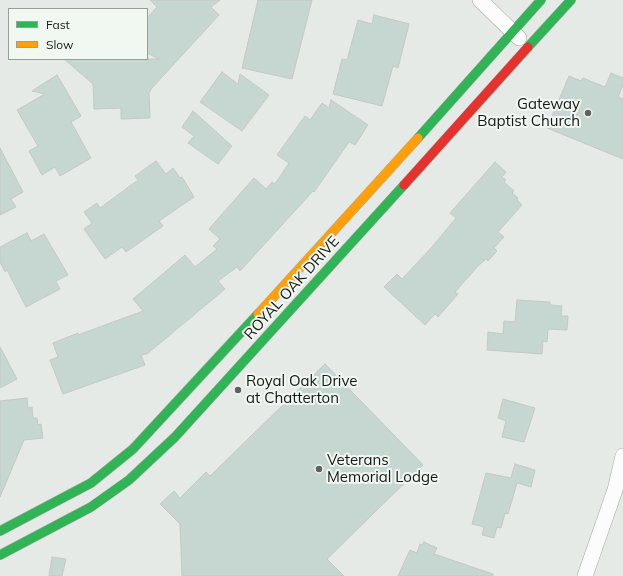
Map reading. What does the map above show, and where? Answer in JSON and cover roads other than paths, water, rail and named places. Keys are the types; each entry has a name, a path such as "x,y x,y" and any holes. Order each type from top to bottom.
{"main road":[{"name":"ROYAL OAK DRIVE","path":"0,531 91,483 133,449 172,409 354,209 541,0"},
{"name":"ROYAL OAK DRIVE","path":"0,555 91,506 129,480 175,437 571,0"}],"street":[{"path":"480,0 528,47"},
{"path":"586,576 615,490 623,456"}],"place":[{"name":"Gateway Baptist Church","path":"588,113"},
{"name":"Royal Oak Drive at Chatterton","path":"238,390"},
{"name":"Veterans Memorial Lodge","path":"319,469"}]}
